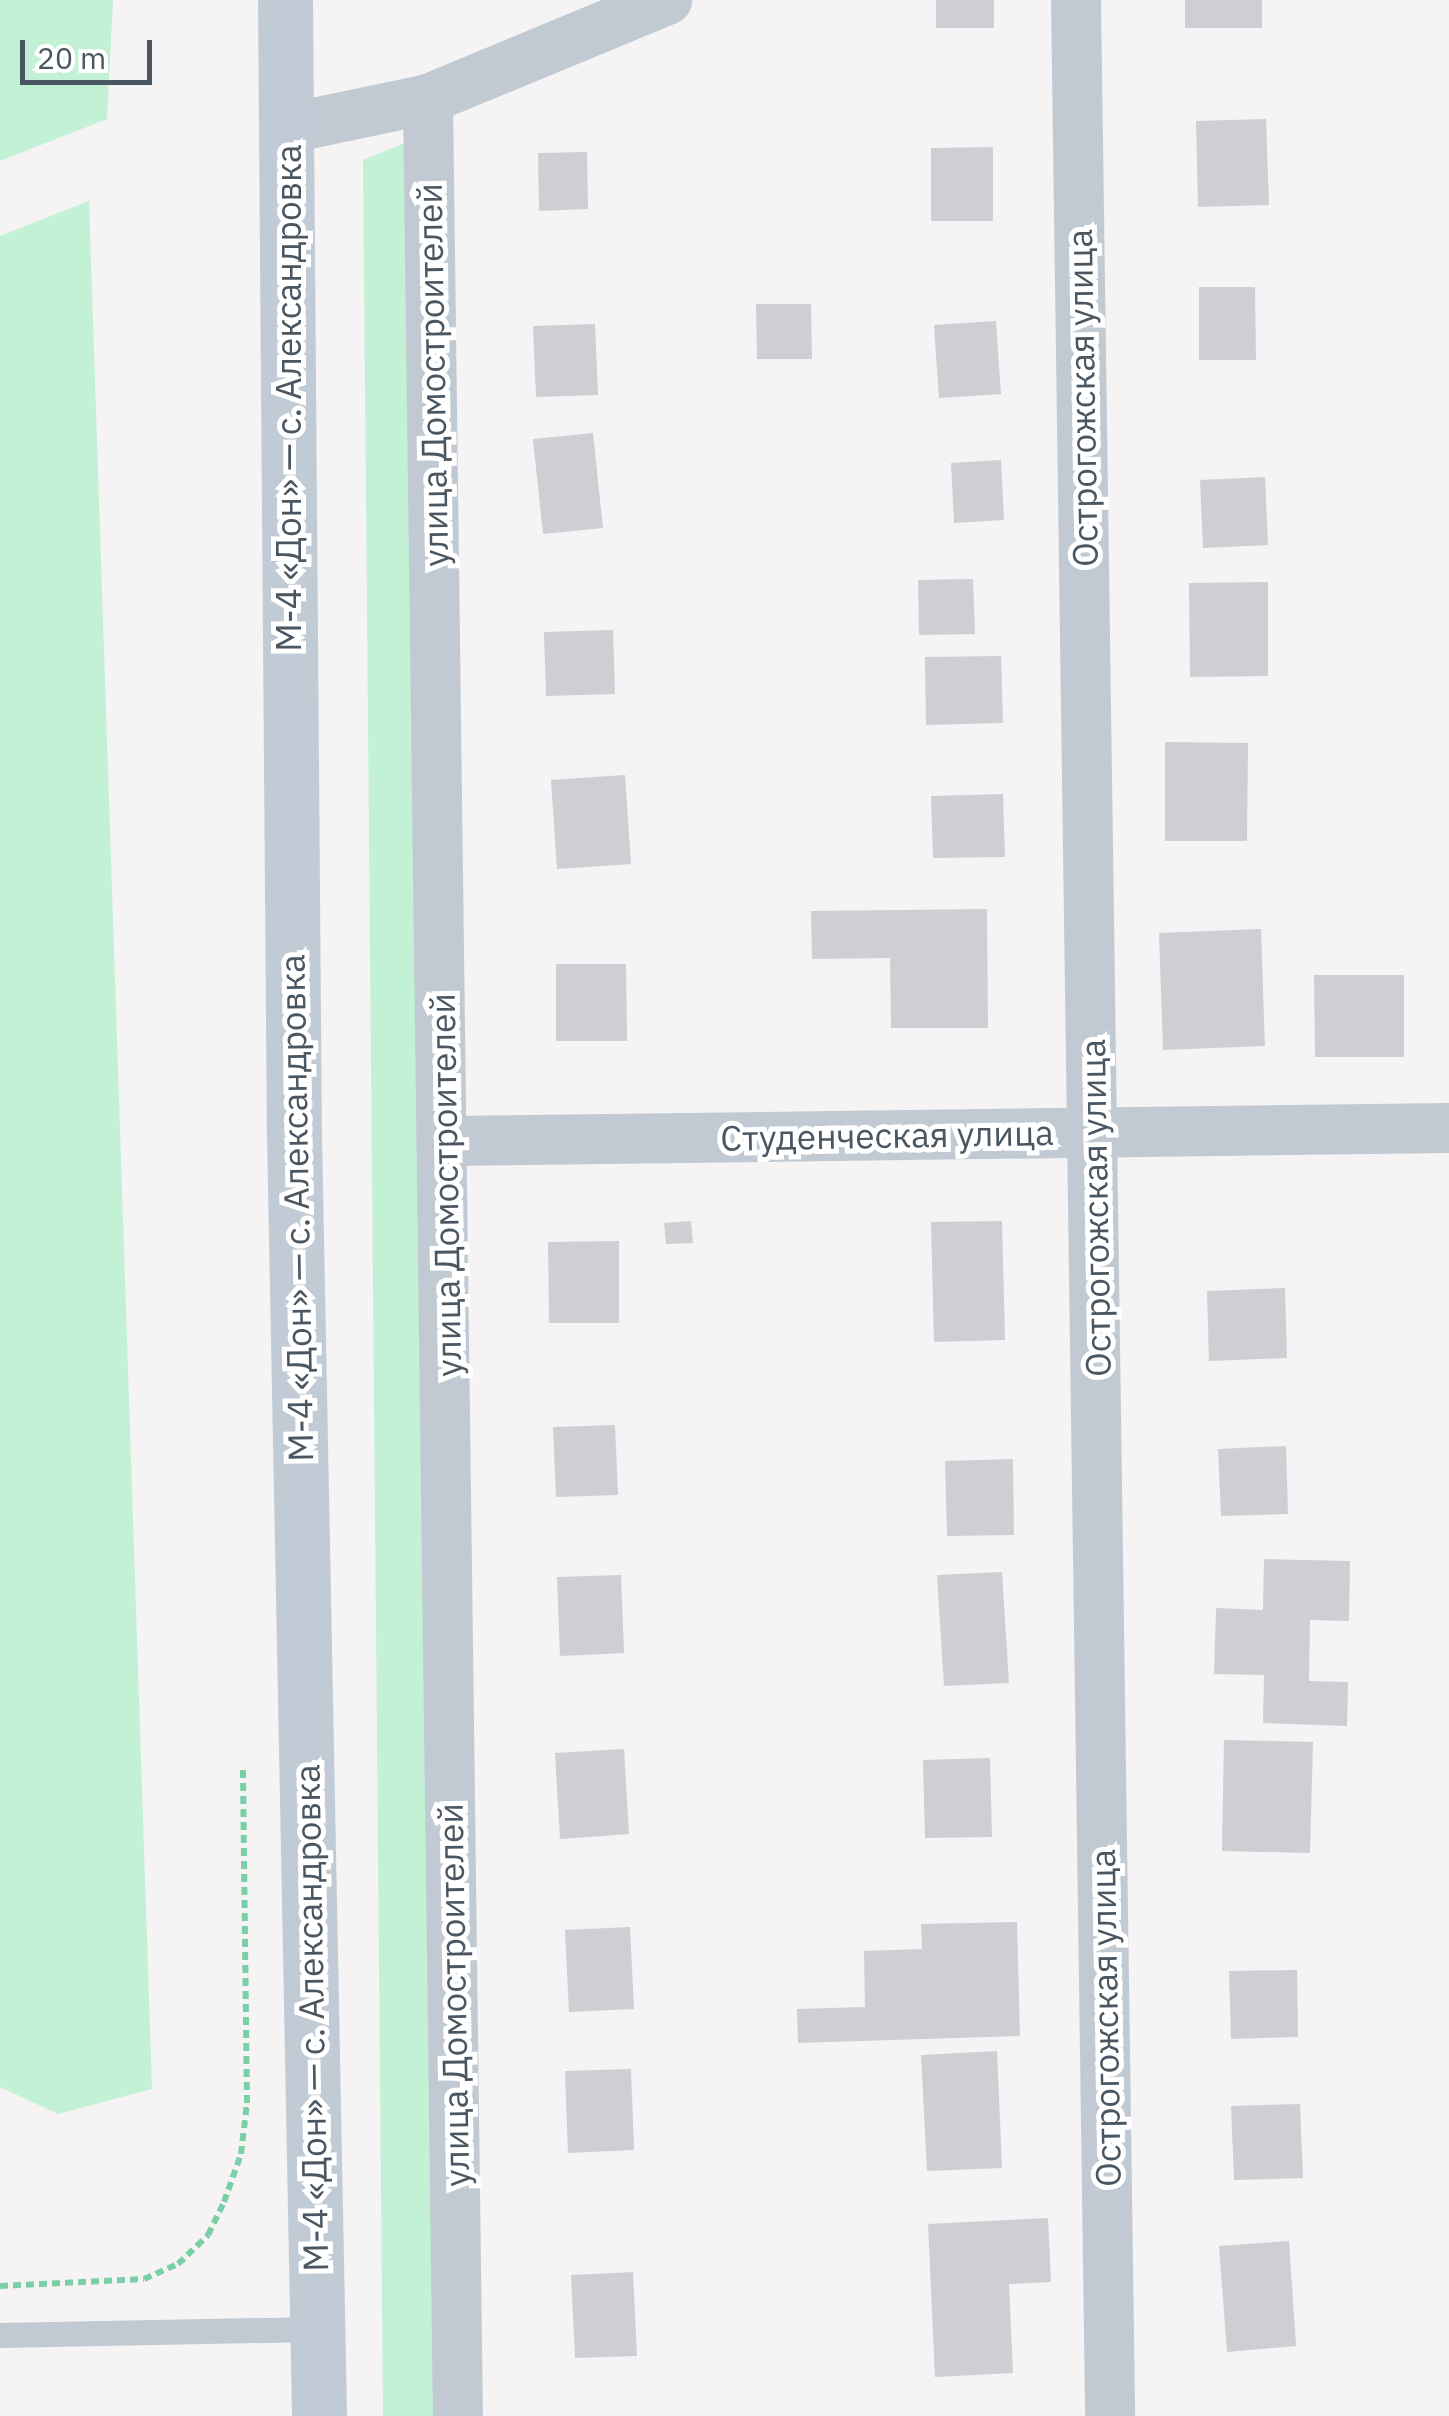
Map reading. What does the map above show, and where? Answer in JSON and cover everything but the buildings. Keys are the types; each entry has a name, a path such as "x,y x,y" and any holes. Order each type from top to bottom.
{"main road":[{"name":"М-4 «Дон» — с. Александровка","path":"284,0 294,1155 319,2416"}],"street":[{"path":"285,128 428,99 668,0"},
{"name":"Острогожская улица","path":"1076,0 1110,2416"},
{"name":"улица Домостроителей","path":"428,99 445,1140 458,2416"},
{"name":"Студенческая улица","path":"445,1140 1449,1128"}],"lane":[{"path":"0,2335 317,2329"}],"path":[{"path":"0,2286 144,2280 178,2264 208,2235 224,2202 241,2154 247,2103 243,1768"}],"green space":[{"path":"0,0 113,0 107,119 0,161"},
{"path":"407,142 437,2416 383,2416 363,160"},
{"path":"89,201 152,2089 58,2114 0,2087 0,236"}]}
